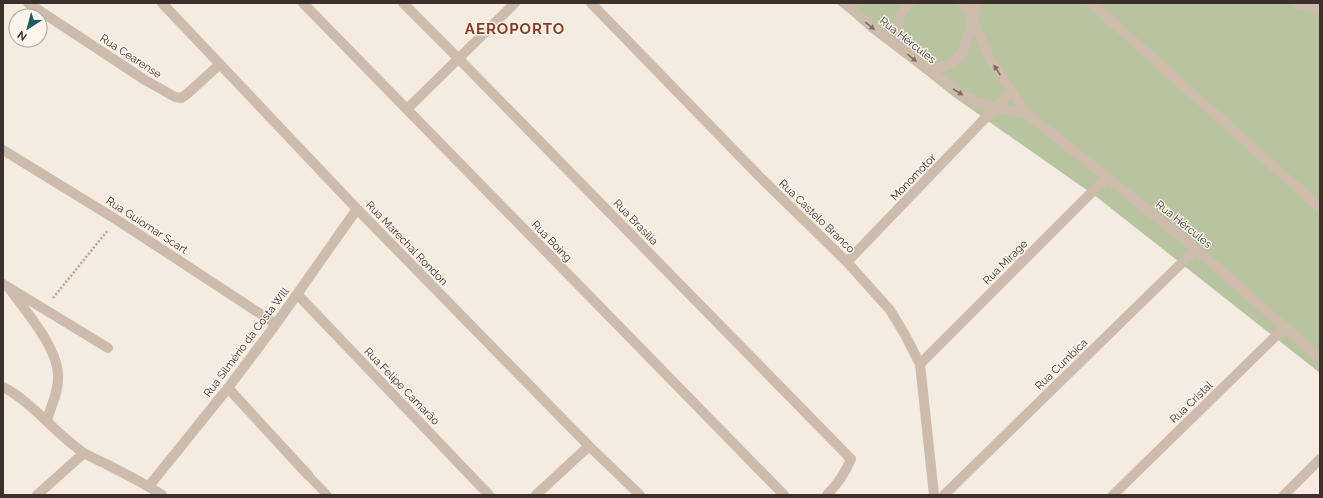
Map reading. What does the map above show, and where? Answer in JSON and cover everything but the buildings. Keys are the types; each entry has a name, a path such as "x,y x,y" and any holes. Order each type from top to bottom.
{"street":[{"name":"Rua Cearense","path":"28,3 158,88 176,97 181,98 187,94 220,64"},
{"name":"Rua Marechal Rondon","path":"162,3 357,209 589,446 640,495"},
{"name":"Rua Boing","path":"303,3 784,495"},
{"name":"Rua Brasília","path":"403,3 851,459 845,474 827,495"},
{"path":"407,109 515,3"},
{"name":"Rua Castelo Branco","path":"591,3 759,176 847,262 890,310 920,364 934,495"},
{"name":"Rua Hércules","path":"846,3 873,28 960,94 995,108 1027,114"},
{"path":"898,46 896,36 897,26 900,17 910,3"},
{"name":"Rua Hércules","path":"962,3 972,18 991,60 1027,114 1196,249 1320,358"},
{"path":"926,69 943,68 957,60 964,51 972,18 978,3"},
{"path":"1091,3 1320,208"},
{"path":"1297,3 1320,11"},
{"name":"Monomotor","path":"847,262 1012,92"},
{"name":"Rua Guiomar Scart","path":"3,150 117,220 276,324"},
{"name":"Rua Mirage","path":"920,364 1107,177"},
{"name":"Rua Silmério da Costa Will","path":"149,486 228,388 276,324 357,209"},
{"name":"Rua Cumbica","path":"944,495 1196,249"},
{"path":"6,286 108,348"},
{"path":"6,286 32,319 56,359 58,375 57,390 46,420"},
{"name":"Rua Felipe Camarão","path":"297,294 489,495"},
{"name":"Rua Cristal","path":"1113,495 1285,327"},
{"path":"3,387 17,396 84,453 149,486 162,495"},
{"path":"228,388 308,474"},
{"path":"536,495 589,446"},
{"path":"37,495 84,453"},
{"path":"1284,495 1320,459"}],"lane":[{"path":"308,474 327,495"}],"path":[{"path":"44,309 117,220"}],"green space":[{"path":"836,3 1320,3 1320,373 1098,198 954,97"}],"district":[{"name":"AEROPORTO","path":"515,29"}]}
